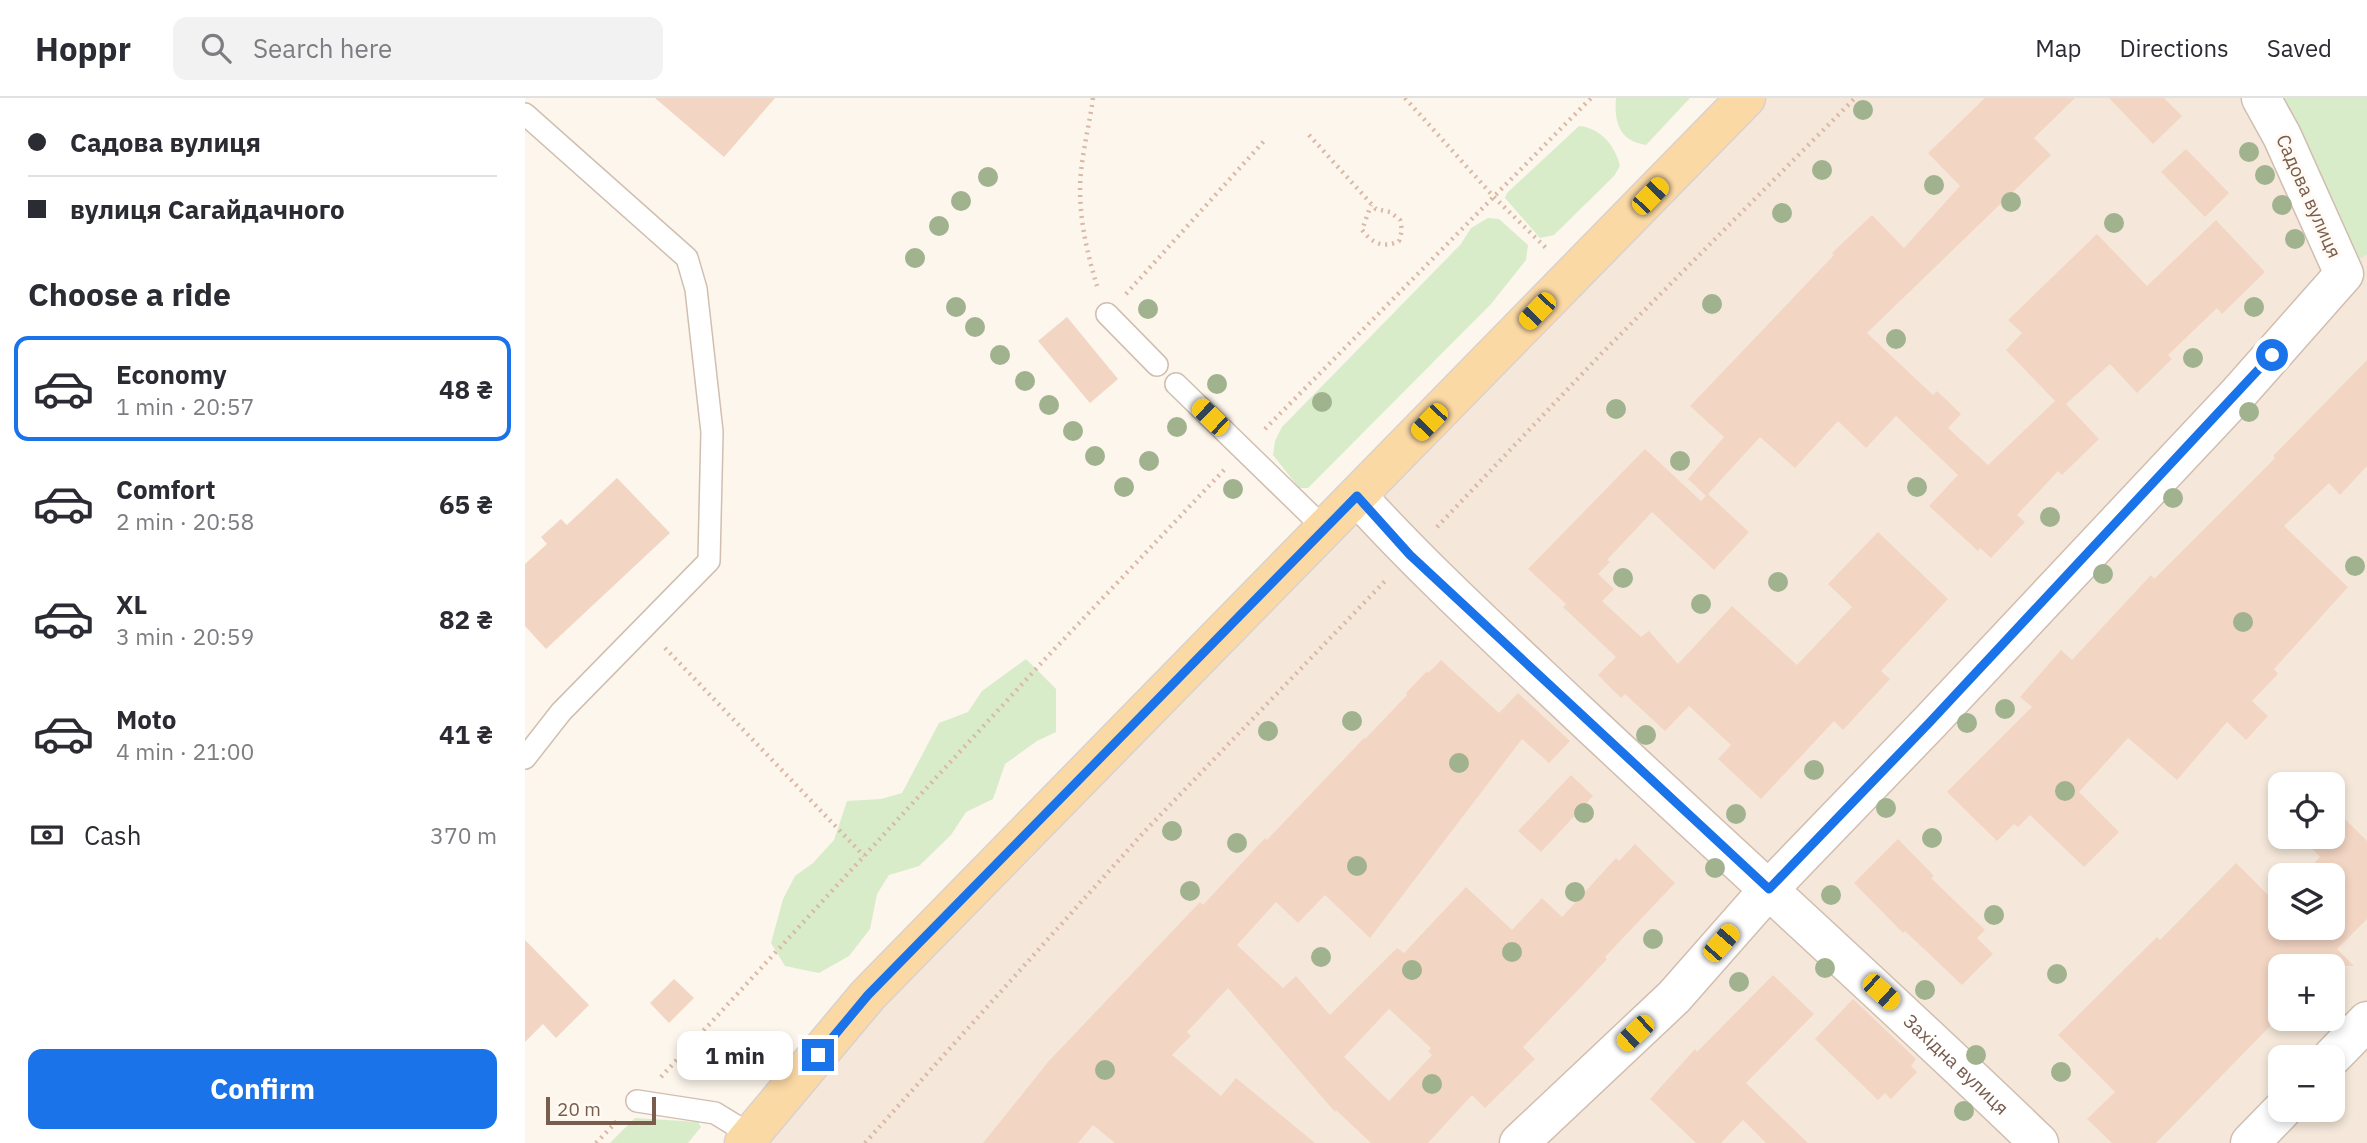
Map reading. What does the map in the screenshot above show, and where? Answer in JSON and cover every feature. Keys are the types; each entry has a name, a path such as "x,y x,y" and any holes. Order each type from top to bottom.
{"main road":[{"path":"748,1139 868,995 1746,98"}],"street":[{"name":"Садова вулиця","path":"1519,1143 1674,997 1769,889 2237,395 2344,274 2283,136 2261,98"},
{"name":"Західна вулиця","path":"1357,496 1410,555 1919,1027 2039,1143"},
{"path":"2344,1045 2367,1021"},
{"path":"2250,1143 2270,1122"}],"lane":[{"path":"525,114 687,258 696,289 712,432 709,561 561,712 525,758"},
{"path":"1107,314 1157,365"},
{"path":"1176,384 1324,528"},
{"path":"637,1101 715,1113 748,1139"}],"path":[{"path":"1093,98 1081,163 1081,224 1107,314 1265,140"},
{"path":"1405,98 1493,196 1573,274"},
{"path":"596,1143 1056,648 1245,449 1591,98"},
{"path":"865,1143 1143,832 1602,353 1855,98"},
{"path":"1309,135 1375,209 1390,212 1400,220 1402,230 1399,241 1391,245 1369,240 1362,230 1371,205"},
{"path":"645,627 864,857"}],"shaded area":[{"path":"1746,98 2367,98 2367,1143 744,1143"}],"green space":[{"path":"1616,98 1690,98 1646,145 1630,139 1620,129 1616,115"},
{"path":"2275,98 2367,98 2367,255 2356,260"},
{"path":"1579,126 1594,130 1606,139 1620,166 1614,176 1554,235 1540,238 1505,198 1507,193"},
{"path":"1488,218 1499,219 1528,245 1526,260 1491,304 1308,488 1299,488 1273,455 1275,441 1282,427 1461,244 1471,228"},
{"path":"1026,659 1056,689 1056,732 1037,741 1005,764 993,799 966,812 951,835 919,866 889,875 877,894 870,929 849,956 819,973 785,966 771,943 783,899 795,876 813,863 834,840 847,801 881,799 902,793 939,723 968,712 982,691"},
{"path":"635,1118 698,1122 701,1127 688,1143 610,1143"}],"building":[{"path":"655,98 775,98 724,157"},
{"path":"1985,98 2075,98 2034,138 2051,155 1867,333 1933,395 1937,391 1961,414 1948,428 1988,465 2055,401 2006,350 2022,333 2008,320 2097,234 2147,286 2216,220 2265,272 2222,314 2217,308 2168,355 2172,359 2137,393 2110,364 2066,404 2099,439 2062,475 2058,471 2017,515 2025,522 1991,558 1980,548 1978,551 1929,506 1958,475 1896,416 1866,448 1838,421 1795,468 1760,437 1708,494 1749,532 1714,570 1652,512 1607,560 1610,562 1598,574 1614,589 1602,601 1641,637 1649,631 1678,664 1732,606 1797,665 1852,607 1828,584 1878,532 1948,599 1881,671 1890,679 1843,730 1834,721 1761,799 1718,759 1731,745 1689,706 1665,731 1625,694 1621,698 1598,675 1616,657 1563,607 1566,604 1528,569 1645,449 1701,501 1706,496 1688,479 1724,437 1690,406 1834,255 1832,253 1872,215 1904,248 1960,186 1928,153"},
{"path":"2109,98 2164,98 2182,116 2153,144"},
{"path":"2186,149 2229,193 2205,217 2161,172"},
{"path":"1067,317 1118,379 1090,403 1038,341"},
{"path":"2367,360 2367,466 2340,495 2329,483 2284,526 2348,587 2274,669 2278,674 2252,701 2268,716 2246,740 2227,722 2177,780 2128,738 2079,792 2119,832 2084,867 2030,815 2018,827 2014,824 1997,841 1947,792 2032,707 2020,697 2061,650 2072,660 2151,575 2154,579 2275,458 2273,456"},
{"path":"617,478 670,533 546,649 525,626 525,564 547,544 541,537 561,519 567,525"},
{"path":"1441,660 1499,713 1518,693 1570,741 1549,763 1522,739 1370,938 1325,895 1298,923 1276,902 1237,945 1283,988 1296,976 1330,1015 1397,948 1404,953 1466,887 1512,930 1542,898 1562,917 1616,858 1619,861 1635,844 1675,883 1523,1047 1535,1059 1485,1108 1472,1095 1428,1143 1371,1143 1336,1110 1335,1112 1228,988 1187,1032 1191,1036 1172,1055 1221,1096 1236,1078 1315,1143 1115,1143 1093,1125 1078,1143 983,1143 1048,1062 1200,902 1203,905 1265,838 1267,840 1365,739 1427,671 1428,673","holes":["1389,1009 1431,1048 1428,1051 1432,1055 1389,1101 1344,1057"]},
{"path":"1571,775 1593,796 1541,852 1518,831"},
{"path":"2345,819 2367,841 2367,919 2337,949 2342,954 2268,954 2268,1028 2156,1143 2112,1143 2087,1119 2115,1092 2058,1035 2157,937 2160,940 2236,863 2268,895 2268,940 2345,940 2345,863 2314,863 2320,857 2312,849 2345,849"},
{"path":"1898,839 1934,876 1931,878 1985,930 1977,938 1993,954 1962,985 1905,931 1903,933 1854,883"},
{"path":"525,940 589,1005 556,1038 543,1024 525,1042"},
{"path":"2345,957 2354,966 2345,966"},
{"path":"1773,975 1814,1014 1746,1083 1808,1143 1766,1143 1743,1120 1721,1143 1696,1143 1650,1099 1695,1049 1697,1052"},
{"path":"674,979 694,998 669,1023 650,1003"},
{"path":"1853,999 1916,1059 1911,1066 1917,1072 1891,1099 1885,1093 1878,1100 1815,1039"}],"route":[{"path":"818,1055 868,995 1357,496 1410,555 1769,889 1929,723 2272,355"}]}
